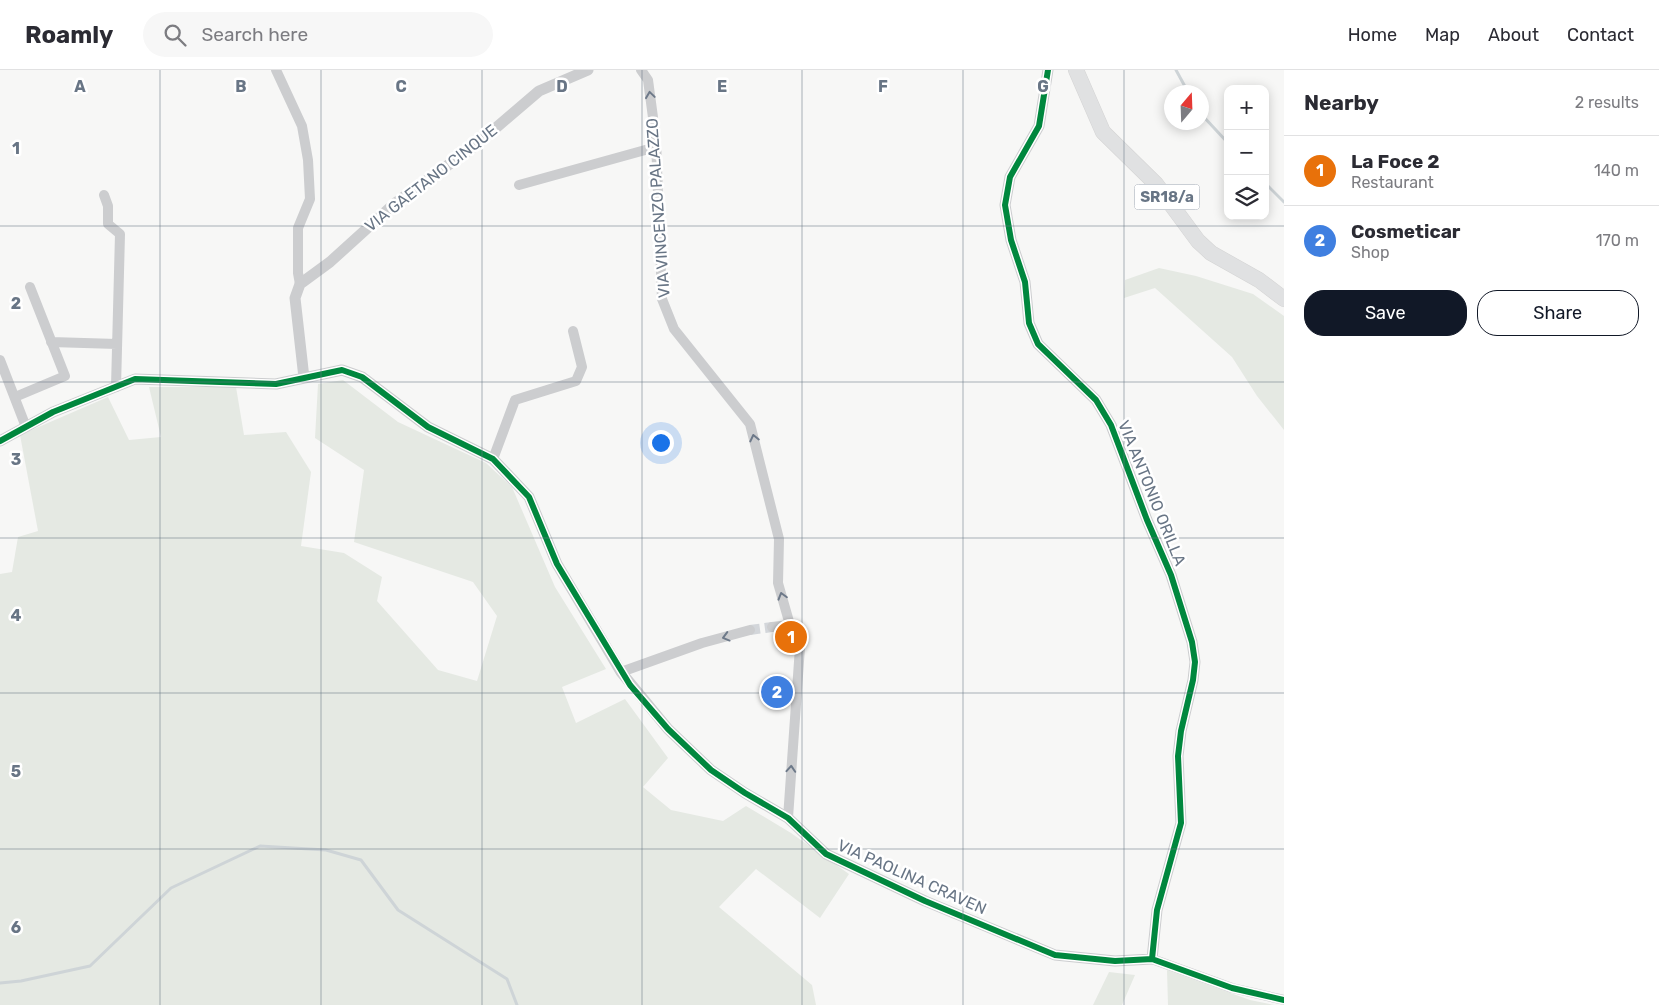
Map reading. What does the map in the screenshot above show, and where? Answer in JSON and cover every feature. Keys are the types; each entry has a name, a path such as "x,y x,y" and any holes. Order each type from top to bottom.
{"main road":[{"name":"SR18/a","path":"1076,70 1103,132 1156,184 1198,242 1211,253 1259,280 1284,299"}],"street":[{"path":"0,440 53,412 135,379 276,384 304,378 295,298 300,284 298,273 298,228 310,199 308,160 302,126 276,70"},
{"name":"VIA GAETANO CINQUE","path":"300,284 330,262 394,204 476,145 539,90 588,70"},
{"name":"VIA VINCENZO PALAZZO","path":"640,70 648,80 656,147 662,298 674,329 750,424 779,540 778,582 790,625 798,628 801,633 788,818"},
{"name":"VIA ANTONIO ORILLA","path":"1048,70 1039,126 1010,177 1005,205 1011,240 1025,282 1029,323 1038,344 1096,400 1111,426 1147,520 1174,582 1192,642 1195,662 1181,730 1178,756 1181,823 1157,910 1152,959"},
{"path":"519,185 656,147"},
{"path":"104,195 108,206 108,224 120,234 116,387"},
{"path":"15,397 65,376 30,287"},
{"path":"493,459 515,400 576,382 582,367 574,331"},
{"path":"52,342 117,344"},
{"path":"0,360 26,426"},
{"name":"VIA PAOLINA CRAVEN","path":"304,378 342,370 362,377 428,427 493,459 529,497 557,564 622,672 668,728 711,770 745,793 788,818 826,854 925,901 1055,955 1115,961 1152,959"},
{"path":"772,627 790,625"},
{"path":"622,672 702,643 750,630"},
{"path":"1152,959 1232,988 1284,1000"}],"shaded area":[{"path":"1159,268 1196,276 1253,294 1284,316 1284,430 1257,396 1232,357 1155,288 1124,298 1125,280"},
{"path":"343,380 398,422 486,463 512,487 555,587 606,669 562,687 576,723 625,699 668,758 643,787 671,810 723,821 746,806 791,833 849,874 820,918 756,869 719,907 812,985 816,1005 0,1005 0,574 12,572 18,537 38,531 20,435 108,397 129,440 161,437 149,387 236,387 244,435 286,432 311,472 301,546 344,553 382,577 377,601 438,670 477,681 497,616 473,582 354,542 364,470 315,438 318,384"},
{"path":"1167,970 1250,1000 1274,1005 1168,1005"},
{"path":"1109,972 1135,975 1122,1005 1093,1005"}],"waterway":[{"path":"1176,70 1184,85"},
{"path":"1209,123 1224,139"},
{"path":"1269,187 1284,202"},
{"path":"0,983 21,981 90,966 171,888 260,846 326,850 361,860 398,910 507,979 517,1005"}],"tunnel":[{"path":"750,630 772,627"}],"cycle path":[{"path":"1048,70 1039,126 1010,177 1005,205 1011,240 1025,282 1029,323 1038,344 1096,400 1111,425 1147,520 1171,575 1192,642 1195,662 1178,756 1181,823 1157,910 1152,959"},
{"path":"0,441 53,412 135,379 276,384 342,370 362,377 428,427 493,459 529,497 557,564 630,685 668,729 711,770 745,793 788,818 826,854 925,901 1055,955 1115,961 1152,959 1232,988 1284,1000"}],"place":[{"name":"La Foce 2","path":"791,637"},
{"name":"Cosmeticar","path":"777,692"}]}
